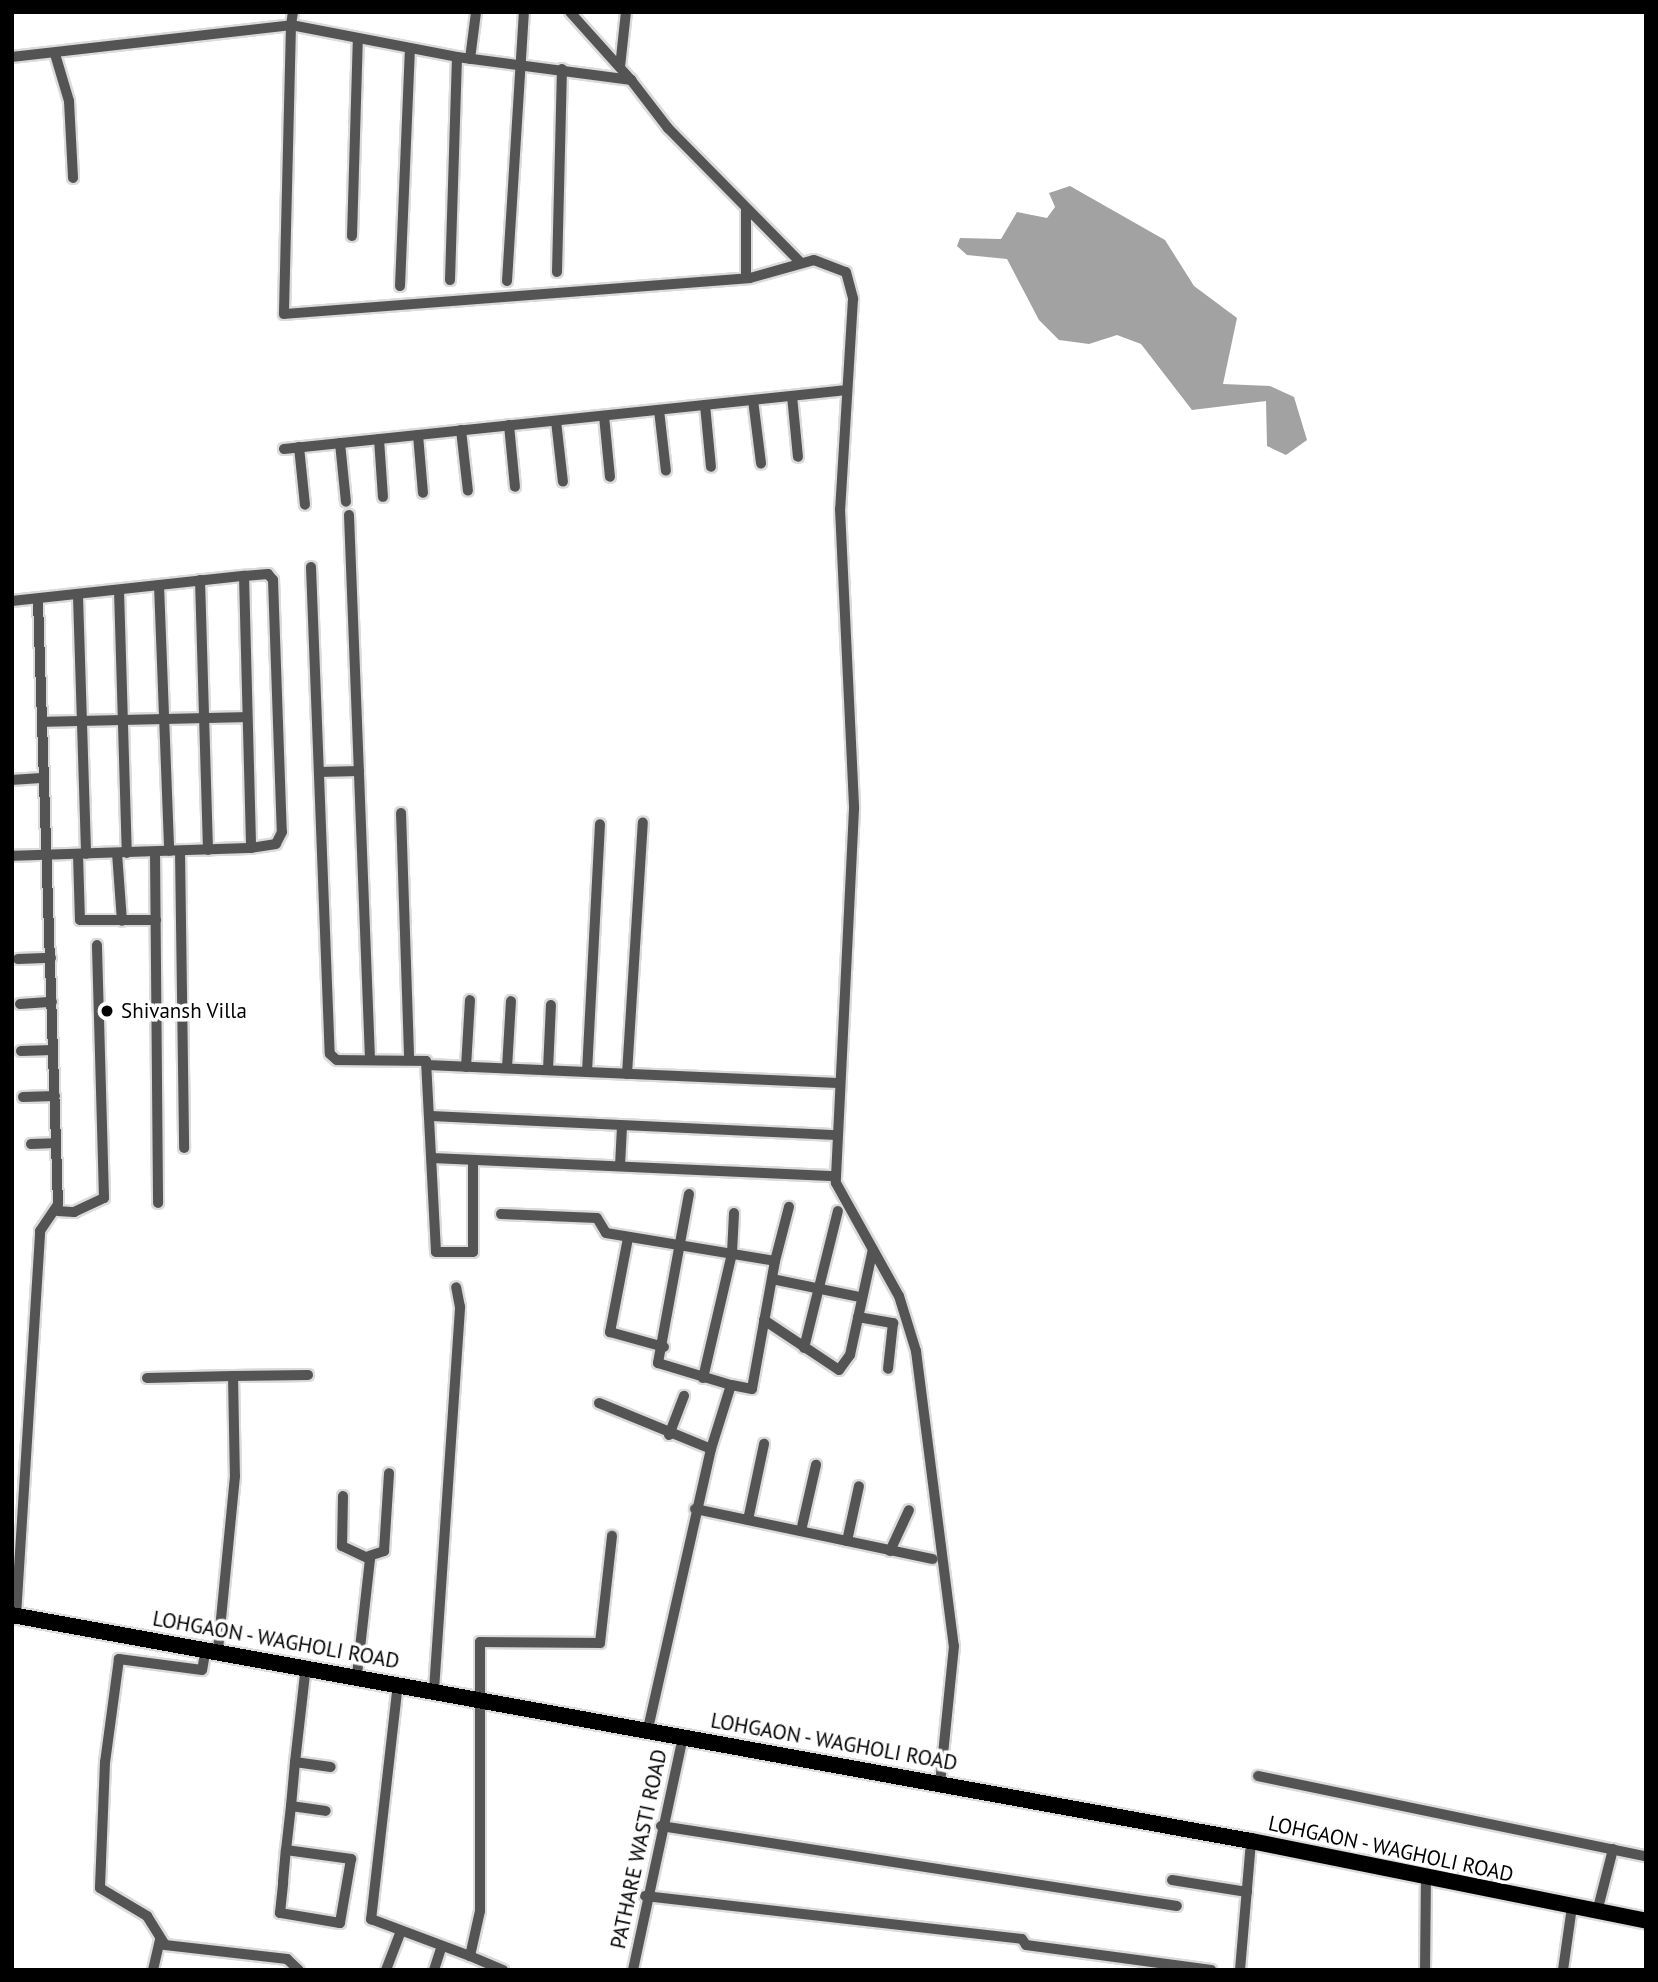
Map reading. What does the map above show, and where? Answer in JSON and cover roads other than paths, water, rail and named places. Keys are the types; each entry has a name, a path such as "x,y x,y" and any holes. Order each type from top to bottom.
{"main road":[{"name":"LOHGAON - WAGHOLI ROAD","path":"14,1616 357,1675 1251,1841 1426,1879 1646,1921"}],"street":[{"path":"293,12 284,314 746,278 799,261 827,261 850,280 840,509 853,809 838,1083 836,1176 844,1202 899,1296 916,1351 954,1655 940,1783"},
{"path":"470,58 476,12"},
{"path":"507,281 517,64 524,12"},
{"path":"620,67 626,12"},
{"path":"572,13 746,210 799,261"},
{"path":"12,57 292,25 457,57 631,80"},
{"path":"352,236 358,38"},
{"path":"400,286 410,48"},
{"path":"55,54 69,101 74,178"},
{"path":"450,280 457,57"},
{"path":"558,272 562,69"},
{"path":"746,210 746,278"},
{"path":"284,449 847,390"},
{"path":"792,396 798,457"},
{"path":"753,400 761,463"},
{"path":"705,405 711,467"},
{"path":"659,410 666,471"},
{"path":"604,416 610,477"},
{"path":"556,421 563,482"},
{"path":"509,425 515,487"},
{"path":"461,430 468,491"},
{"path":"418,435 423,493"},
{"path":"379,439 383,497"},
{"path":"340,443 346,502"},
{"path":"299,447 305,505"},
{"path":"349,515 370,1059"},
{"path":"311,567 330,1054 337,1060 423,1058 427,1065 431,1116 433,1250 468,1255 474,1247 473,1160"},
{"path":"12,601 38,601 268,574 273,580 282,832 276,844 251,848 12,856"},
{"path":"244,576 245,716 251,848"},
{"path":"200,580 208,850"},
{"path":"159,585 164,719 175,851 184,1148"},
{"path":"120,590 123,720 122,921"},
{"path":"78,596 82,721 80,920 156,920"},
{"path":"14,1616 40,1231 58,1211 38,601"},
{"path":"42,722 245,716"},
{"path":"319,772 359,771"},
{"path":"12,779 44,778"},
{"path":"401,813 409,1058"},
{"path":"627,1074 643,823"},
{"path":"586,1072 600,824"},
{"path":"155,852 158,1203"},
{"path":"58,1211 79,1210 104,1198 97,944"},
{"path":"18,959 51,958"},
{"path":"466,1067 470,1000"},
{"path":"507,1068 511,1001"},
{"path":"20,1004 52,1002"},
{"path":"548,1070 551,1005"},
{"path":"21,1051 53,1050"},
{"path":"427,1065 838,1083"},
{"path":"23,1097 55,1096"},
{"path":"431,1116 838,1135"},
{"path":"620,1166 622,1126"},
{"path":"31,1144 56,1143"},
{"path":"432,1158 836,1176"},
{"path":"689,1194 683,1245 659,1367 752,1389 775,1261 789,1207"},
{"path":"804,1348 838,1211"},
{"path":"703,1378 732,1253 734,1213"},
{"path":"501,1214 597,1218 604,1232 628,1238 775,1261"},
{"path":"628,1238 610,1332 664,1347"},
{"path":"764,1320 839,1370 850,1354 860,1297 873,1249"},
{"path":"772,1279 860,1297"},
{"path":"434,1690 460,1307 456,1287"},
{"path":"858,1317 893,1323 888,1369"},
{"path":"147,1378 309,1375"},
{"path":"233,1376 235,1476 212,1649 202,1670 119,1659 114,1687 100,1888 147,1916 160,1940 174,1948 287,1959 299,1970"},
{"path":"648,1729 695,1509 731,1385"},
{"path":"669,1435 684,1396"},
{"path":"599,1403 669,1435 711,1449"},
{"path":"748,1520 764,1444"},
{"path":"801,1531 817,1465"},
{"path":"343,1496 342,1546 369,1556 384,1551 389,1473"},
{"path":"847,1541 859,1486"},
{"path":"695,1509 933,1559"},
{"path":"890,1551 909,1510"},
{"path":"470,1956 480,1911 482,1698 479,1647 486,1638 600,1643 612,1536"},
{"path":"357,1675 369,1556"},
{"path":"286,1850 351,1859 340,1923 282,1916 286,1850 306,1666"},
{"path":"398,1683 371,1919 470,1956 488,1967 503,1970"},
{"name":"PATHARE WASTI ROAD","path":"633,1970 645,1896 683,1736"},
{"path":"295,1762 331,1767"},
{"path":"1258,1776 1646,1856"},
{"path":"291,1807 326,1811"},
{"path":"661,1826 1177,1906"},
{"path":"1240,1970 1251,1841"},
{"path":"1597,1912 1613,1849"},
{"path":"1425,1970 1426,1879"},
{"path":"1172,1880 1247,1892"},
{"path":"645,1896 1022,1940 1026,1945 1211,1970"},
{"path":"1563,1970 1572,1907"},
{"path":"386,1970 401,1931"},
{"path":"153,1970 160,1940"},
{"path":"434,1970 442,1946"}],"place":[{"name":"Shivansh Villa","path":"107,1011"}]}
